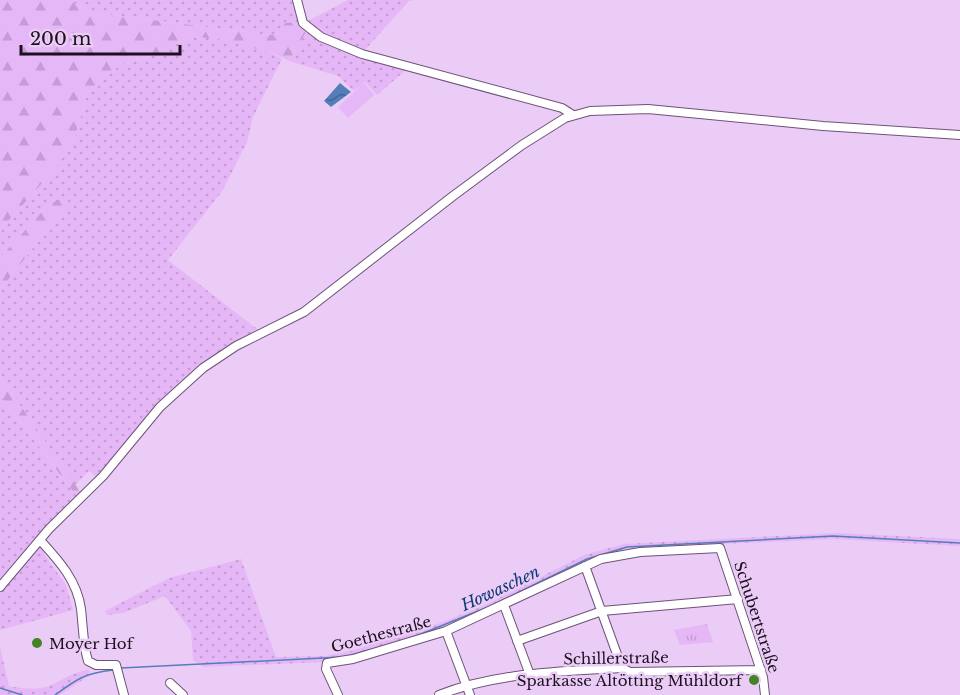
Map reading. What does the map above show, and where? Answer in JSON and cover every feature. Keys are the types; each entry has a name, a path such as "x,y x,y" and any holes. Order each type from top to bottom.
{"street":[{"path":"297,0 303,23 334,43 362,54 562,108 573,115"},
{"path":"0,587 40,540 103,476 160,407 203,368 236,346 304,312 522,145 573,115 610,109 648,109 823,126 960,135"},
{"path":"40,540 60,562 74,585 89,663 116,665 124,695"},
{"name":"Goethestraße","path":"338,695 326,669 327,663 353,659 446,631 585,566 624,554 720,548"},
{"name":"Schubertstraße","path":"720,548 761,670 765,695"},
{"path":"585,566 622,668"},
{"path":"517,641 602,611 738,599"},
{"path":"504,605 530,675"},
{"path":"446,631 470,695"},
{"name":"Schillerstraße","path":"439,695 467,685 530,675 622,668 630,672 761,670"},
{"path":"170,683 183,695"}],"green space":[{"path":"0,0 69,0 90,12 261,34 277,35 285,23 298,22 306,32 289,61 275,54 225,40 191,36 157,54 121,64 88,92 74,140 55,169 0,230"},
{"path":"69,0 295,0 298,22 285,23 277,35 261,34 90,12"},
{"path":"348,0 414,0 409,1 363,52 327,37 306,22"},
{"path":"306,32 343,50 407,69 377,95 365,82 354,91 338,76 289,61"},
{"path":"191,36 250,45 282,59 253,117 247,142 223,190 168,260 261,332 200,367 98,478 89,471 75,485 0,376 0,290 43,235 65,214 49,204 0,258 0,230 55,169 74,140 88,92 121,64 157,54"},
{"path":"364,83 374,95 348,118 338,107"},
{"path":"66,197 65,214 43,235 0,290 0,258 49,204"},
{"path":"0,376 82,494 78,498 0,395"},
{"path":"0,395 78,498 0,585"},
{"path":"837,533 960,539 960,546 833,539 633,548 584,562 445,629 350,658 323,662 203,667 193,660 191,631 165,596 123,613 107,615 105,611 169,578 241,559 276,657 325,656 351,651 443,622 485,605 584,555 624,544"},
{"path":"39,545 48,550 44,554 66,585 73,610 0,630 0,590"},
{"path":"707,624 713,642 680,645 674,630"},
{"path":"0,647 9,686 46,687 89,669 90,675 60,695 0,695"}],"water":[{"path":"340,83 351,92 331,107 324,101"}],"waterway":[{"name":"Howaschen","path":"411,638 488,607 587,559 627,547 833,536 960,543"},
{"name":"Howaschen","path":"348,656 369,650"},
{"name":"Howaschen","path":"121,668 343,657"},
{"name":"Howaschen","path":"55,695 82,678 113,670"},
{"name":"Howaschen","path":"0,688 22,695"}],"place":[{"name":"Moyer Hof","path":"37,643"},
{"name":"Sparkasse Altötting Mühldorf","path":"754,680"}]}
